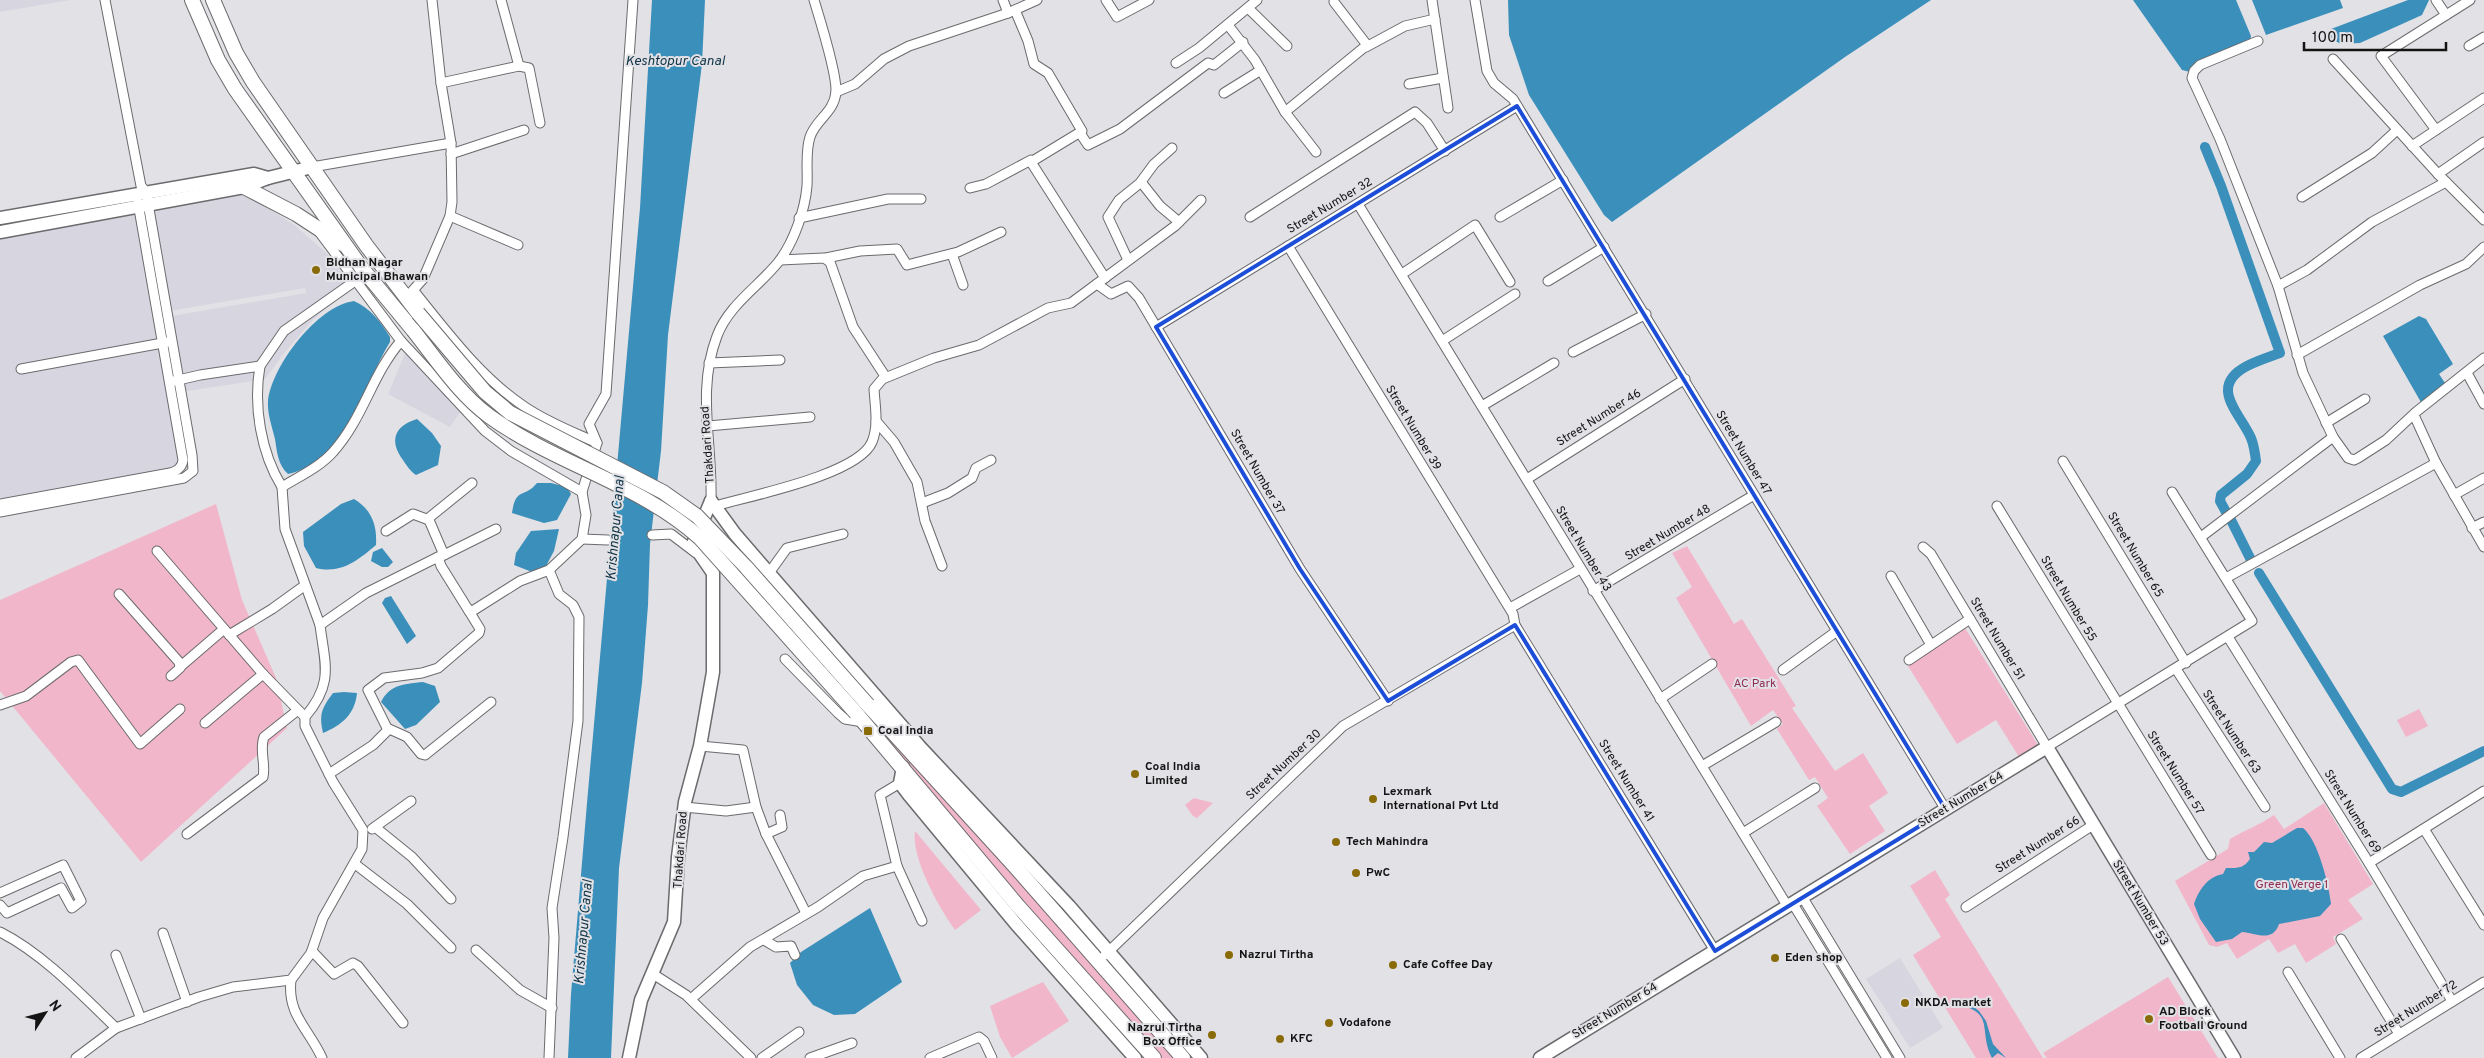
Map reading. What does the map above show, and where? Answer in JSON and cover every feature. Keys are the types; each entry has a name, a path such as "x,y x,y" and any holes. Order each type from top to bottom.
{"main road":[{"path":"192,0 226,74 293,172 349,249 454,381 487,414 526,438 659,506 700,538 860,717 1018,906 1154,1058"},
{"path":"213,0 244,67 312,167 366,245 410,295 418,313 479,386 510,413 662,492 697,516 746,567 1183,1058"},
{"path":"244,187 315,227 349,249"}],"street":[{"path":"0,504 170,473 178,470 182,460 169,382 167,342 105,0"},
{"path":"432,0 441,83 451,144 452,202 450,216 423,279 410,295 488,377 514,400 545,419 597,443"},
{"path":"500,0 519,66"},
{"path":"469,611 520,581 549,570 582,540 586,515 582,492 597,443 589,424 606,394 633,0"},
{"path":"814,0 834,76 836,92 855,84 884,59 908,46 1012,12 1037,0"},
{"path":"1003,0 1028,41 1034,64 1048,73 1082,129 1080,133 1088,145 1109,136 1208,63 1214,65 1243,42"},
{"path":"1106,0 1117,18 1149,0"},
{"path":"1176,63 1228,25 1257,0"},
{"path":"1333,0 1366,40 1366,47"},
{"path":"1432,0 1448,108"},
{"name":"Street Number 47","path":"1475,0 1487,71 1494,83 1508,94 1518,107 1646,314 1946,810"},
{"path":"2436,0 2446,15"},
{"path":"2436,130 2381,56 2470,0"},
{"path":"1248,8 1287,46"},
{"path":"1284,112 1366,47 1405,26 1435,19"},
{"path":"1228,25 1243,42 1284,112 1316,152"},
{"path":"2469,46 2484,37"},
{"path":"2258,41 2200,66 2194,71 2192,78 2220,139 2278,286 2297,355 2311,393 2333,437 2348,458 2354,460 2386,440 2484,358"},
{"path":"2333,59 2438,174 2484,220"},
{"path":"441,83 519,66 529,68 540,123"},
{"path":"1224,93 1261,70"},
{"path":"1409,84 1444,78"},
{"name":"Thakdari Road","path":"629,1058 641,1000 674,922 678,857 684,807 691,773 700,746 713,672 714,577 712,570 693,544 713,503 705,394 709,363 718,334 728,316 780,260 789,244 806,196 810,138 813,129 830,110 836,92"},
{"path":"2412,146 2484,98"},
{"name":"Street Number 32","path":"1156,327 1518,107"},
{"path":"1250,217 1416,112 1427,123 1445,151"},
{"path":"451,154 524,130"},
{"path":"2302,197 2372,153 2397,130"},
{"path":"970,188 986,184 1080,133"},
{"path":"2438,174 2484,142"},
{"path":"0,232 244,187 268,178 312,167 451,144"},
{"path":"1128,260 1108,218 1119,200 1141,182 1154,164 1172,148"},
{"path":"1031,160 1105,278"},
{"path":"0,218 66,207 141,191 254,174 268,178"},
{"path":"1500,217 1563,180"},
{"path":"1141,182 1160,206 1178,222"},
{"path":"2278,286 2307,270 2372,222 2446,182"},
{"path":"799,218 885,199 921,199"},
{"path":"1201,200 1178,222 1072,303 1048,308 980,345 934,358 885,378 874,389 876,421 871,444 862,455 844,466 823,475 713,503 770,573 920,747 1108,951 1202,1058"},
{"name":"Street Number 43","path":"1358,204 1527,479 1593,591 1743,833 1795,903"},
{"path":"66,207 68,220"},
{"path":"450,216 518,245"},
{"path":"1402,274 1475,225 1510,282"},
{"path":"315,227 402,341 486,431 511,451 582,492"},
{"path":"780,260 826,258 860,251 897,249 906,266 952,254 1002,232"},
{"name":"Street Number 39","path":"1288,246 1510,608 1515,625"},
{"path":"1548,281 1604,246"},
{"path":"2297,355 2420,285 2466,264 2484,247"},
{"path":"952,254 963,285"},
{"path":"826,258 830,262 853,327 885,374 885,378"},
{"path":"187,834 262,777 264,769 262,742 264,737 314,706 327,679 320,624 284,529 282,487 272,468 258,412 256,388 260,366 284,331 355,281"},
{"name":"Street Number 37","path":"1096,284 1108,294 1125,286 1131,288 1300,570 1388,701"},
{"path":"1442,341 1515,294"},
{"path":"1574,352 1646,314"},
{"path":"282,487 328,457 345,438 383,364 402,341"},
{"path":"20,369 167,342"},
{"path":"0,512 188,476 194,467 179,380 167,342"},
{"path":"709,363 780,360"},
{"path":"1482,406 1554,363"},
{"path":"169,382 200,374 260,366"},
{"path":"2467,373 2484,404"},
{"name":"Street Number 46","path":"1527,479 1685,379"},
{"path":"2326,423 2365,399"},
{"path":"2414,415 2436,463 2484,548"},
{"path":"708,426 810,417"},
{"path":"876,421 894,442 917,482 925,521 942,566"},
{"path":"2201,537 2333,437"},
{"path":"922,503 948,493 972,478 976,468 991,460"},
{"name":"Street Number 65","path":"2063,461 2186,663"},
{"path":"2226,578 2436,463"},
{"path":"2454,495 2484,478"},
{"path":"428,520 472,483"},
{"name":"Street Number 64","path":"1540,1058 1795,903 1876,850 1946,810 2186,663 2252,620 2172,492"},
{"name":"Street Number 48","path":"1593,591 1754,495"},
{"name":"Street Number 55","path":"1997,506 2118,704"},
{"path":"386,531 413,514 428,520 441,556 480,629 479,633 438,668 422,674 384,678 368,690 387,728 407,737 421,754 425,755 490,702"},
{"path":"2472,528 2484,522"},
{"path":"320,624 366,593 496,530"},
{"path":"652,535 671,534 704,560"},
{"path":"770,573 789,547 843,534"},
{"path":"582,540 608,540"},
{"name":"Street Number 51","path":"1923,547 1931,554 2048,746"},
{"path":"157,551 262,674 301,714 309,736 328,774 364,834 362,849 323,918 312,951 291,980 289,995 292,1006 322,1058"},
{"path":"1510,608 1580,568"},
{"path":"549,570 559,594 572,605 579,617 578,721 564,837 552,908 554,938 549,1058"},
{"path":"1890,576 1931,645"},
{"path":"171,676 181,666 226,632 272,610 304,586"},
{"path":"119,594 181,666"},
{"path":"1908,660 1970,619"},
{"name":"Street Number 30","path":"1098,961 1343,726 1515,625"},
{"name":"Street Number 41","path":"1515,625 1715,951"},
{"path":"1783,670 1837,631"},
{"name":"Street Number 69","path":"2228,637 2369,863 2452,1001"},
{"path":"785,659 838,714 845,719 860,717"},
{"path":"0,705 26,696 71,662 78,660 140,744 180,709"},
{"path":"1660,699 1712,664"},
{"name":"Street Number 63","path":"2176,669 2265,807"},
{"path":"205,723 262,674"},
{"name":"Street Number 57","path":"2118,704 2211,855"},
{"path":"1702,766 1776,722"},
{"path":"328,774 373,745 388,730 387,728"},
{"path":"700,746 743,750 756,808 766,834 806,913"},
{"name":"Street Number 53","path":"2048,746 2093,825 2234,1058"},
{"path":"903,767 900,783 880,795 897,866 922,921"},
{"path":"900,783 971,872 1135,1058"},
{"path":"1743,833 1815,788"},
{"path":"2369,863 2484,791"},
{"path":"364,834 411,801"},
{"path":"684,807 726,811 756,808"},
{"path":"766,834 782,828 780,816"},
{"name":"Street Number 66","path":"1966,907 2093,825"},
{"path":"375,827 405,851 451,899"},
{"path":"2424,829 2484,925"},
{"path":"354,864 407,904 451,948"},
{"path":"0,894 63,865 81,901 72,908 61,888 6,913 0,904"},
{"path":"691,999 750,947 764,940 863,876 897,866"},
{"path":"1795,903 1887,1058"},
{"path":"1795,903 1900,1058"},
{"path":"0,932 25,947 116,1028"},
{"path":"163,933 187,1002"},
{"path":"2341,939 2399,1034"},
{"path":"764,940 773,946 791,946 795,956"},
{"path":"476,950 520,990 552,1008"},
{"path":"312,951 334,974 348,965 358,966 403,1023"},
{"path":"116,955 141,1019"},
{"path":"2288,972 2340,1058"},
{"path":"653,974 678,988 691,999 751,1058"},
{"path":"76,1058 116,1028 187,1002 233,987 291,980"},
{"name":"Street Number 72","path":"2361,1058 2484,982"},
{"path":"762,1058 799,1032"},
{"path":"930,1058 978,1037 984,1041 992,1058"},
{"path":"810,1058 852,1043"}],"highlighted area":[{"path":"1517,106 1946,810 1715,951 1515,625 1388,701 1300,569 1156,327"}],"shaded area":[{"path":"0,0 70,0 0,12"},
{"path":"238,185 267,208 293,224 331,257 350,287 312,321 284,353 265,379 181,392 166,317 306,293 305,288 164,312 146,204"},
{"path":"139,204 181,469 0,502 0,229"},
{"path":"406,351 461,411 450,427 388,394"},
{"name":"NKDA market","path":"1900,958 1943,1028 1910,1048 1866,979"}],"green space":[{"path":"216,504 242,600 276,678 287,728 141,862 0,691 0,600"},
{"name":"AC Park","path":"1687,546 1734,624 1742,619 1796,706 1792,708 1835,771 1863,753 1888,793 1869,806 1885,831 1850,854 1817,806 1828,798 1815,777 1809,780 1777,729 1783,724 1773,710 1751,726 1676,598 1692,587 1672,553"},
{"path":"1965,628 2038,745 2019,757 1996,720 1957,744 1908,666"},
{"path":"2419,709 2428,726 2406,737 2397,720"},
{"path":"884,730 1177,1058 1162,1058 950,814 881,732"},
{"path":"1194,798 1213,803 1197,818 1193,816 1185,805"},
{"name":"Green Verge 1","path":"2324,803 2373,884 2348,900 2363,919 2333,937 2336,944 2306,963 2295,944 2278,953 2269,939 2237,959 2227,943 2217,947 2209,945 2175,881 2228,849 2230,839 2274,815 2284,829"},
{"path":"915,831 981,910 955,930 934,896 922,868 917,855"},
{"path":"1935,870 1950,895 1945,899 2043,1058 1976,1058 1913,955 1941,937 1910,886"},
{"name":"AD Block Football Ground","path":"2168,977 2218,1058 2047,1058 2043,1053"},
{"path":"1043,982 1069,1021 1012,1058 1000,1037 990,1006"}],"water":[{"name":"Keshtopur Canal","path":"652,0 705,0 702,64 668,335 661,451 650,544 648,605 642,683 619,868 611,1058 568,1058 571,994 587,803 640,208"},
{"path":"1508,0 1931,0 1845,57 1612,222 1604,215 1529,95 1509,35"},
{"path":"2133,0 2236,0 2251,36 2250,41 2190,72 2182,70"},
{"path":"2252,0 2340,0 2343,8 2266,35"},
{"path":"2408,0 2429,0 2422,15 2360,43 2341,44 2328,37 2331,29"},
{"path":"354,301 365,307 375,316 390,337 390,342 351,420 339,439 325,454 308,467 288,474 278,458 269,415 268,401 271,387 287,355 312,326 340,305"},
{"path":"2419,316 2426,319 2453,364 2439,374 2447,386 2422,404 2383,336"},
{"path":"417,419 432,433 441,446 438,465 416,475 399,453 395,441 396,435 403,426"},
{"path":"537,483 551,483 567,487 571,494 557,520 544,523 512,513 518,496 528,491"},
{"path":"354,499 365,508 372,519 376,531 376,545 355,561 341,568 316,568 304,546 303,532 341,504"},
{"path":"559,529 554,551 546,566 532,572 514,565 516,553 531,531"},
{"path":"382,548 393,562 388,567 382,567 371,561 373,552"},
{"path":"391,596 416,636 407,644 382,603 385,598"},
{"path":"423,682 435,686 440,702 416,725 405,729 381,702 393,688 404,684"},
{"path":"333,693 357,693 354,707 342,722 323,733 321,717 326,703"},
{"path":"2297,828 2303,828 2318,852 2331,904 2320,916 2279,924 2273,933 2268,935 2263,936 2242,932 2232,939 2216,942 2200,919 2194,904 2201,889 2212,878 2223,874 2226,868 2237,868 2245,865 2250,859 2248,852 2254,852 2264,842 2272,843"},
{"path":"870,908 902,982 855,1014 834,1015 813,1005 797,985 790,963 801,952"},
{"path":"1952,999 1967,1002 1979,1011 1986,1021 1993,1044 2006,1058 1998,1053 1992,1058 1981,1016 1966,1006 1951,1003"}],"waterway":[{"path":"2205,147 2221,186 2280,353 2247,366 2235,374 2229,383 2230,401 2251,438 2256,461 2247,474 2221,495 2220,501 2226,512"},
{"path":"2231,520 2251,560"},
{"path":"2259,573 2392,789 2401,792 2484,751"}],"place":[{"name":"Bidhan Nagar Municipal Bhawan","path":"316,270"},
{"name":"Coal India","path":"868,731"},
{"name":"Coal India Limited","path":"1135,774"},
{"name":"Lexmark International Pvt Ltd","path":"1373,799"},
{"name":"Tech Mahindra","path":"1336,842"},
{"name":"PwC","path":"1356,873"},
{"name":"Nazrul Tirtha","path":"1229,955"},
{"name":"Eden shop","path":"1775,958"},
{"name":"Cafe Coffee Day","path":"1393,965"},
{"name":"NKDA market","path":"1905,1003"},
{"name":"AD Block Football Ground","path":"2149,1019"},
{"name":"Vodafone","path":"1329,1023"},
{"name":"Nazrul Tirtha Box Office","path":"1212,1035"},
{"name":"KFC","path":"1280,1039"}],"water label":[{"name":"Krishnapur Canal","path":"616,528"},
{"name":"Krishnapur Canal","path":"584,932"}]}
